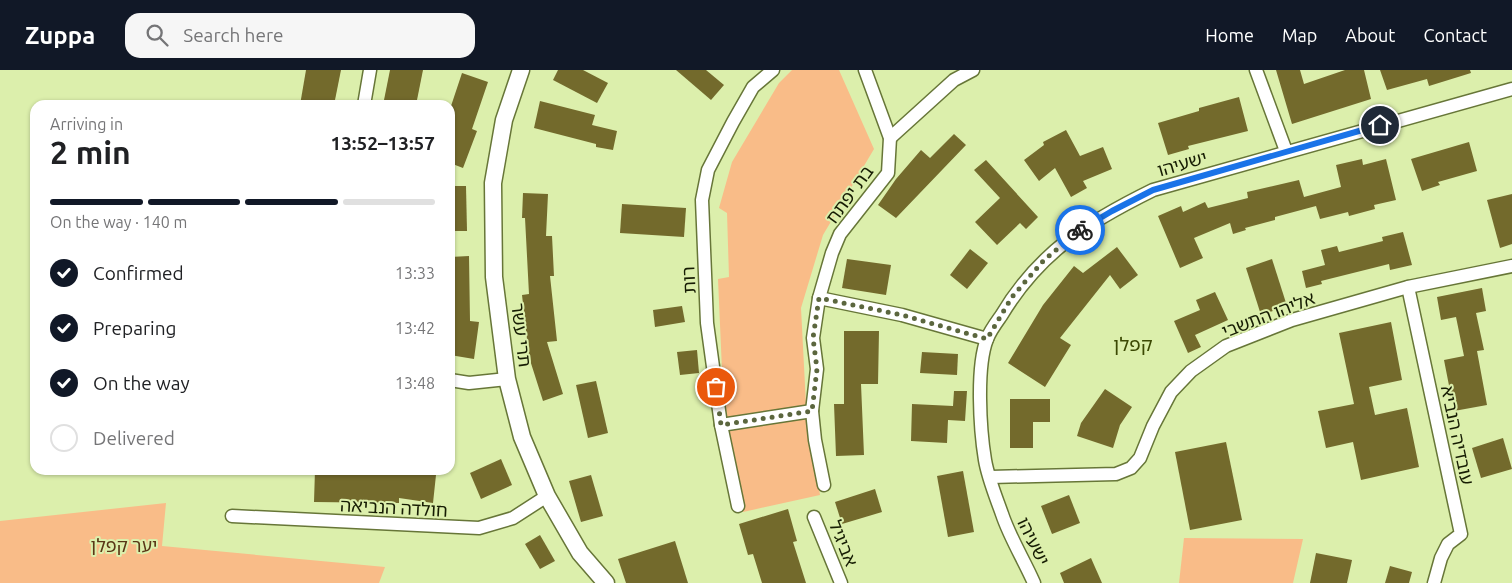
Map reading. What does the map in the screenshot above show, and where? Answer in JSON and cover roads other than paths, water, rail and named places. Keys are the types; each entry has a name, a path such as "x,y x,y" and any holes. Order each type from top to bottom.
{"street":[{"path":"365,100 370,70"},
{"name":"תרי עשר","path":"522,70 504,120 493,182 494,276 507,379 522,437 547,496 580,553 606,583"},
{"name":"רות","path":"738,506 721,425 707,323 702,200 708,170 753,87 773,70"},
{"path":"865,70 890,138 954,80 973,70"},
{"path":"1256,70 1286,151"},
{"name":"ישעיהו","path":"1034,583 1002,516 985,460 980,401 981,367 987,339 1012,297 1044,260 1078,231 1153,190 1286,151 1512,89"},
{"name":"בת יפתח","path":"824,485 815,440 812,411 817,369 813,338 819,298 832,253 840,234 888,173 890,138"},
{"name":"אליהו התשבי","path":"990,478 1116,474 1131,468 1140,458 1153,426 1171,392 1191,371 1226,346 1292,320 1408,287 1512,266"},
{"name":"עובדיה הנביא","path":"1408,287 1461,534 1448,544 1441,558 1434,583"},
{"path":"819,298 902,315 987,339"},
{"path":"455,381 469,383 507,379"},
{"path":"721,425 812,411"},
{"name":"חולדה הנביאה","path":"232,516 480,528 513,518 547,496"},
{"name":"אביגיל","path":"814,517 841,583"}],"district":[{"name":"קפלן","path":"1133,344"}],"park label":[{"name":"יער קפלן","path":"124,545"}]}
